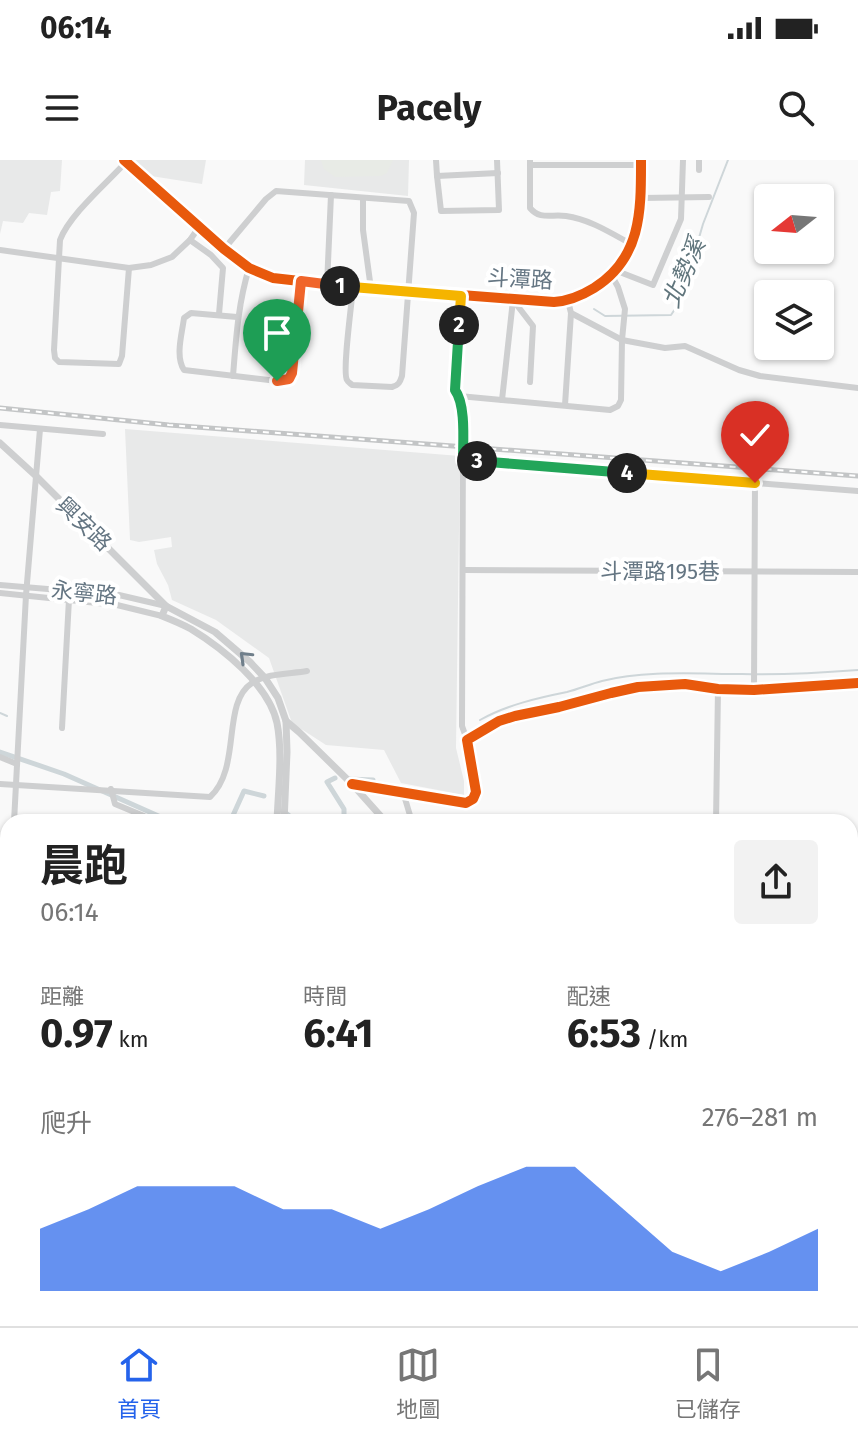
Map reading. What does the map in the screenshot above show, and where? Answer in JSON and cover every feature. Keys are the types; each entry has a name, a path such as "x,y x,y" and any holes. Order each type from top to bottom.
{"street":[{"path":"436,160 441,211 499,210 497,160"},
{"path":"614,273 653,285 681,219 683,160"},
{"path":"699,160 699,170"},
{"path":"125,161 64,229 60,240 55,358 59,362 119,364 129,268"},
{"name":"斗潭路","path":"125,161 224,249 249,268 273,278 371,289 568,301 571,313 565,405"},
{"path":"568,301 614,273 631,244 642,198 641,162 530,162 530,208 533,212 538,216 566,216 589,222 631,244"},
{"path":"437,176 498,173"},
{"path":"224,249 276,191 409,201 414,213 402,376 400,383 392,387 352,385 347,382 353,287"},
{"path":"327,285 331,195"},
{"path":"642,198 709,197"},
{"path":"363,198 363,230 371,289"},
{"path":"0,250 129,268 151,265 172,257 199,227"},
{"path":"190,240 223,268 219,314"},
{"path":"233,376 237,317 249,268"},
{"path":"459,396 610,410 618,406 621,400 625,309 614,273"},
{"path":"237,317 191,313 184,318 180,363 184,370 277,381 289,379 301,281"},
{"path":"352,784 466,803 473,799 476,792 462,726 463,426 459,396 455,390 461,296"},
{"path":"513,300 533,326 530,382"},
{"path":"502,400 513,300"},
{"name":"斗潭路","path":"571,313 622,340 665,348 685,346 760,376 858,388"},
{"path":"0,425 103,434"},
{"path":"14,814 26,591 40,429"},
{"name":"興安路","path":"0,443 166,606 215,632 240,651 265,678 278,698 286,721 379,814"},
{"path":"463,460 858,491"},
{"path":"754,690 755,483"},
{"name":"斗潭路195巷","path":"463,570 858,572"},
{"name":"永寧路","path":"0,585 162,616"},
{"name":"永寧路","path":"0,593 26,591 119,595 166,606"},
{"path":"62,728 69,599"},
{"path":"166,606 162,616 189,628 222,651 269,701 277,722 279,742 277,814"},
{"path":"0,784 210,797 219,789 228,765 237,704 243,691 253,682 265,678 307,671"},
{"path":"467,740 507,719 611,693 667,684 754,690 858,683"},
{"path":"716,814 718,689"},
{"path":"277,722 286,721 284,814"},
{"path":"0,757 17,764"},
{"path":"111,789 115,804 139,814"},
{"path":"403,792 410,814"}],"shaded area":[{"path":"0,160 62,160 60,191 51,192 47,215 29,213 23,223 3,221 0,234"},
{"path":"133,160 206,160 202,184 151,176"},
{"path":"305,160 409,160 408,196 304,185"},
{"path":"321,160 393,160 387,173 381,176 335,177 324,169"},
{"path":"125,429 460,456 456,748 464,795 401,783 384,750 326,745 292,723 269,658 216,620 172,600 154,550 172,547 171,537 139,542 130,540"}],"waterway":[{"name":"北勢溪","path":"594,309 605,316 671,315 681,300 703,224 728,160"},
{"path":"480,720 522,703 636,675 858,670"},
{"path":"0,713 7,716"},
{"path":"0,752 64,774 154,814"},
{"path":"335,778 327,782 344,814"},
{"path":"348,779 373,780"},
{"path":"234,814 244,791 264,796"}],"railway":[{"path":"0,408 169,425 858,476"}],"cycle path":[{"path":"124,160 224,249 249,268 273,278 371,289 554,302 589,291 610,276 622,262 636,232 641,160"},
{"path":"352,784 466,803 473,799 476,792 467,740 499,721 515,716 638,687 685,684 754,690 858,683"}],"route":[{"path":"277,381 289,379 292,373 301,281 461,296 455,390 459,396 463,426 463,460 755,483"}]}
